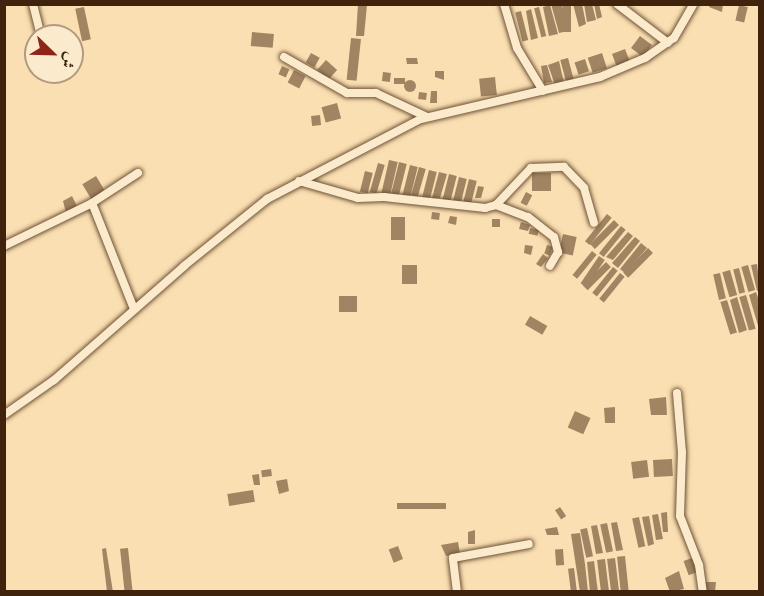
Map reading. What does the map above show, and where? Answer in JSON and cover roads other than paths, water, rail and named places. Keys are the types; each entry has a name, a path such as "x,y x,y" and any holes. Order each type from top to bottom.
{"street":[{"path":"33,4 38,24"},
{"path":"504,4 516,48 543,91"},
{"path":"617,4 668,43"},
{"path":"4,415 54,380 134,309 267,199 427,117 543,91 614,72 668,43 694,4"},
{"path":"284,57 347,93 376,93 427,117"},
{"path":"299,181 358,198 384,197 485,208 496,205 531,168 564,167 584,188 594,223"},
{"path":"4,246 92,203 138,173"},
{"path":"92,203 134,309"},
{"path":"496,205 528,217 554,237 558,252 550,266"},
{"path":"677,393 682,453 680,516 699,565 703,591"},
{"path":"457,591 453,558 529,544"}]}
